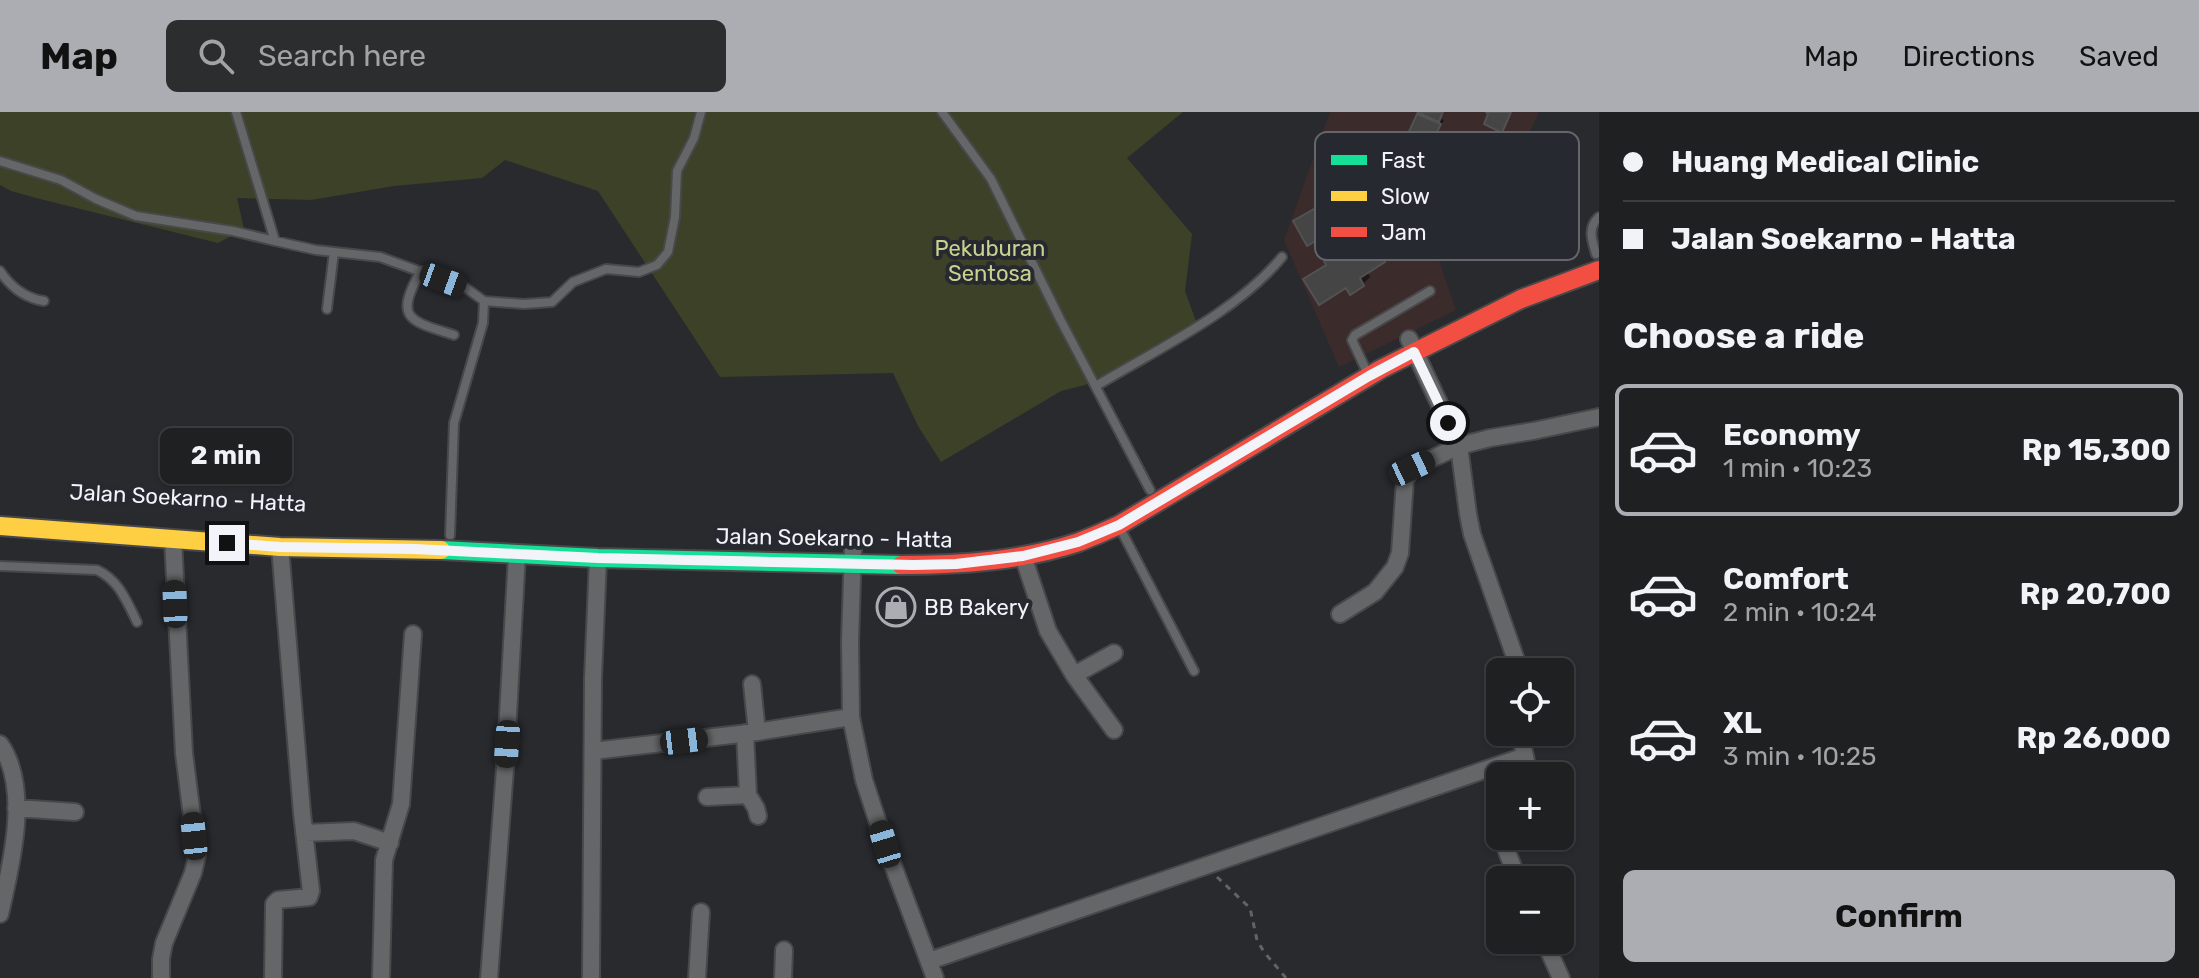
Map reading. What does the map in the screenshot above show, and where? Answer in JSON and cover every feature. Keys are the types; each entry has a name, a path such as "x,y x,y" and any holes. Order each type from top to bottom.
{"highway":[{"name":"Jalan Soekarno - Hatta","path":"1090,518 1150,490 1519,285 1598,259"},
{"name":"Jalan Soekarno - Hatta","path":"342,530 594,541 956,564 1023,556 1078,542 1119,525 1366,370"},
{"name":"Jalan Soekarno - Hatta","path":"0,513 126,528 173,539 280,547 415,549 598,558 852,556 967,547 1033,536"},
{"name":"Jalan Soekarno - Hatta","path":"0,526 126,528 219,525"}],"street":[{"path":"1411,346 1459,446 1472,534 1515,658"},
{"path":"1340,614 1375,592 1398,560 1406,498 1405,480 1412,468 1459,446 1599,417"},
{"path":"161,978 164,943 197,856 184,753 173,539"},
{"path":"273,978 274,904 278,900 309,897 311,893 280,547"},
{"path":"489,978 507,744 517,554"},
{"path":"852,556 851,717 864,780 880,831 935,978"},
{"path":"1023,556 1048,631 1074,675 1114,730"},
{"path":"591,978 593,678 598,558"},
{"path":"381,978 384,860 401,804 413,634"},
{"path":"1074,675 1114,653"},
{"path":"752,684 748,795 758,816"},
{"path":"593,751 751,733 851,717"},
{"path":"0,744 12,771 16,808 9,873 0,914"},
{"path":"1523,746 1526,762"},
{"path":"929,961 1525,756"},
{"path":"707,797 748,795"},
{"path":"16,808 75,812"},
{"path":"304,833 354,831 390,843"},
{"path":"697,978 701,912"},
{"path":"783,978 784,950"},
{"path":"1550,954 1561,978"}],"lane":[{"path":"236,112 275,241"},
{"path":"0,161 61,180 136,216 233,231 316,250 380,257 466,288 484,301 524,304 552,302 573,282 606,269 639,272 657,265 668,252 675,217 677,171 694,138 701,112"},
{"path":"942,112 991,179 1150,490"},
{"path":"1598,259 1591,231 1599,217"},
{"path":"327,309 334,252"},
{"path":"1096,386 1213,317 1248,291 1282,257"},
{"path":"0,271 19,291 44,301"},
{"path":"421,271 406,299 411,318 421,325 454,335"},
{"path":"1366,370 1352,340 1355,335 1430,291"},
{"path":"450,535 454,423 483,323 484,301"},
{"path":"1119,525 1194,671"},
{"path":"0,566 97,570 118,586 137,622"}],"path":[{"path":"1206,866 1250,908 1257,940 1286,978"}],"shaded area":[{"path":"1330,112 1539,112 1530,132 1323,132"},
{"path":"1315,154 1315,260 1439,260 1456,310 1339,367 1284,240"}],"green space":[{"name":"Pekuburan Sentosa","path":"0,112 1183,112 1127,158 1192,234 1185,291 1197,324 1085,385 1061,391 941,462 918,426 893,373 720,377 598,191 505,160 482,178 394,186 311,200 237,198 244,229 218,243 40,199 0,185"}],"building":[{"path":"1417,112 1443,112 1439,122"},
{"path":"1486,112 1511,112 1502,132 1484,124"},
{"path":"1417,114 1441,124 1437,132 1409,132"},
{"path":"1315,208 1315,241 1307,246 1293,221"},
{"path":"1324,261 1385,262 1360,278 1364,286 1350,295 1346,288 1319,305 1303,279 1326,265"}],"traffic: fast":[{"path":"441,550 598,558 901,565"}],"traffic: slow":[{"path":"0,526 280,547 441,550"}],"traffic: jam":[{"path":"901,565 1013,558 1099,534 1381,369 1521,299 1599,270"}],"place":[{"name":"BB Bakery","path":"896,607"}],"route":[{"path":"227,543 852,565 999,561 1078,542 1119,525 1414,352 1448,423"}]}
